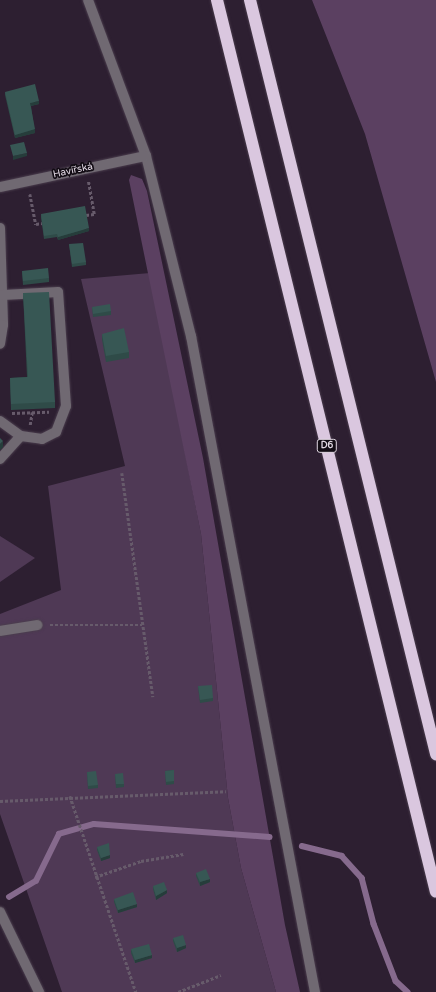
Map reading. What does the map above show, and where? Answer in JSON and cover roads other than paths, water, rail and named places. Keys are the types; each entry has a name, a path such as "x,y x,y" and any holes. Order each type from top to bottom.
{"highway":[{"name":"D6","path":"217,0 436,892"},
{"path":"250,0 436,754"}],"street":[{"path":"88,0 146,156 191,336 315,992"},
{"name":"Havířská","path":"0,187 146,156"},
{"path":"0,228 3,295 0,344"},
{"path":"0,421 21,436 42,439 61,425 66,406 58,292 3,295"},
{"path":"0,459 21,436"},
{"path":"0,630 38,625"},
{"path":"0,912 39,992"}],"waterway":[{"path":"9,897 36,881 59,834 94,824 270,837"},
{"path":"302,846 342,856 362,878 374,924 396,981 408,992"}]}
